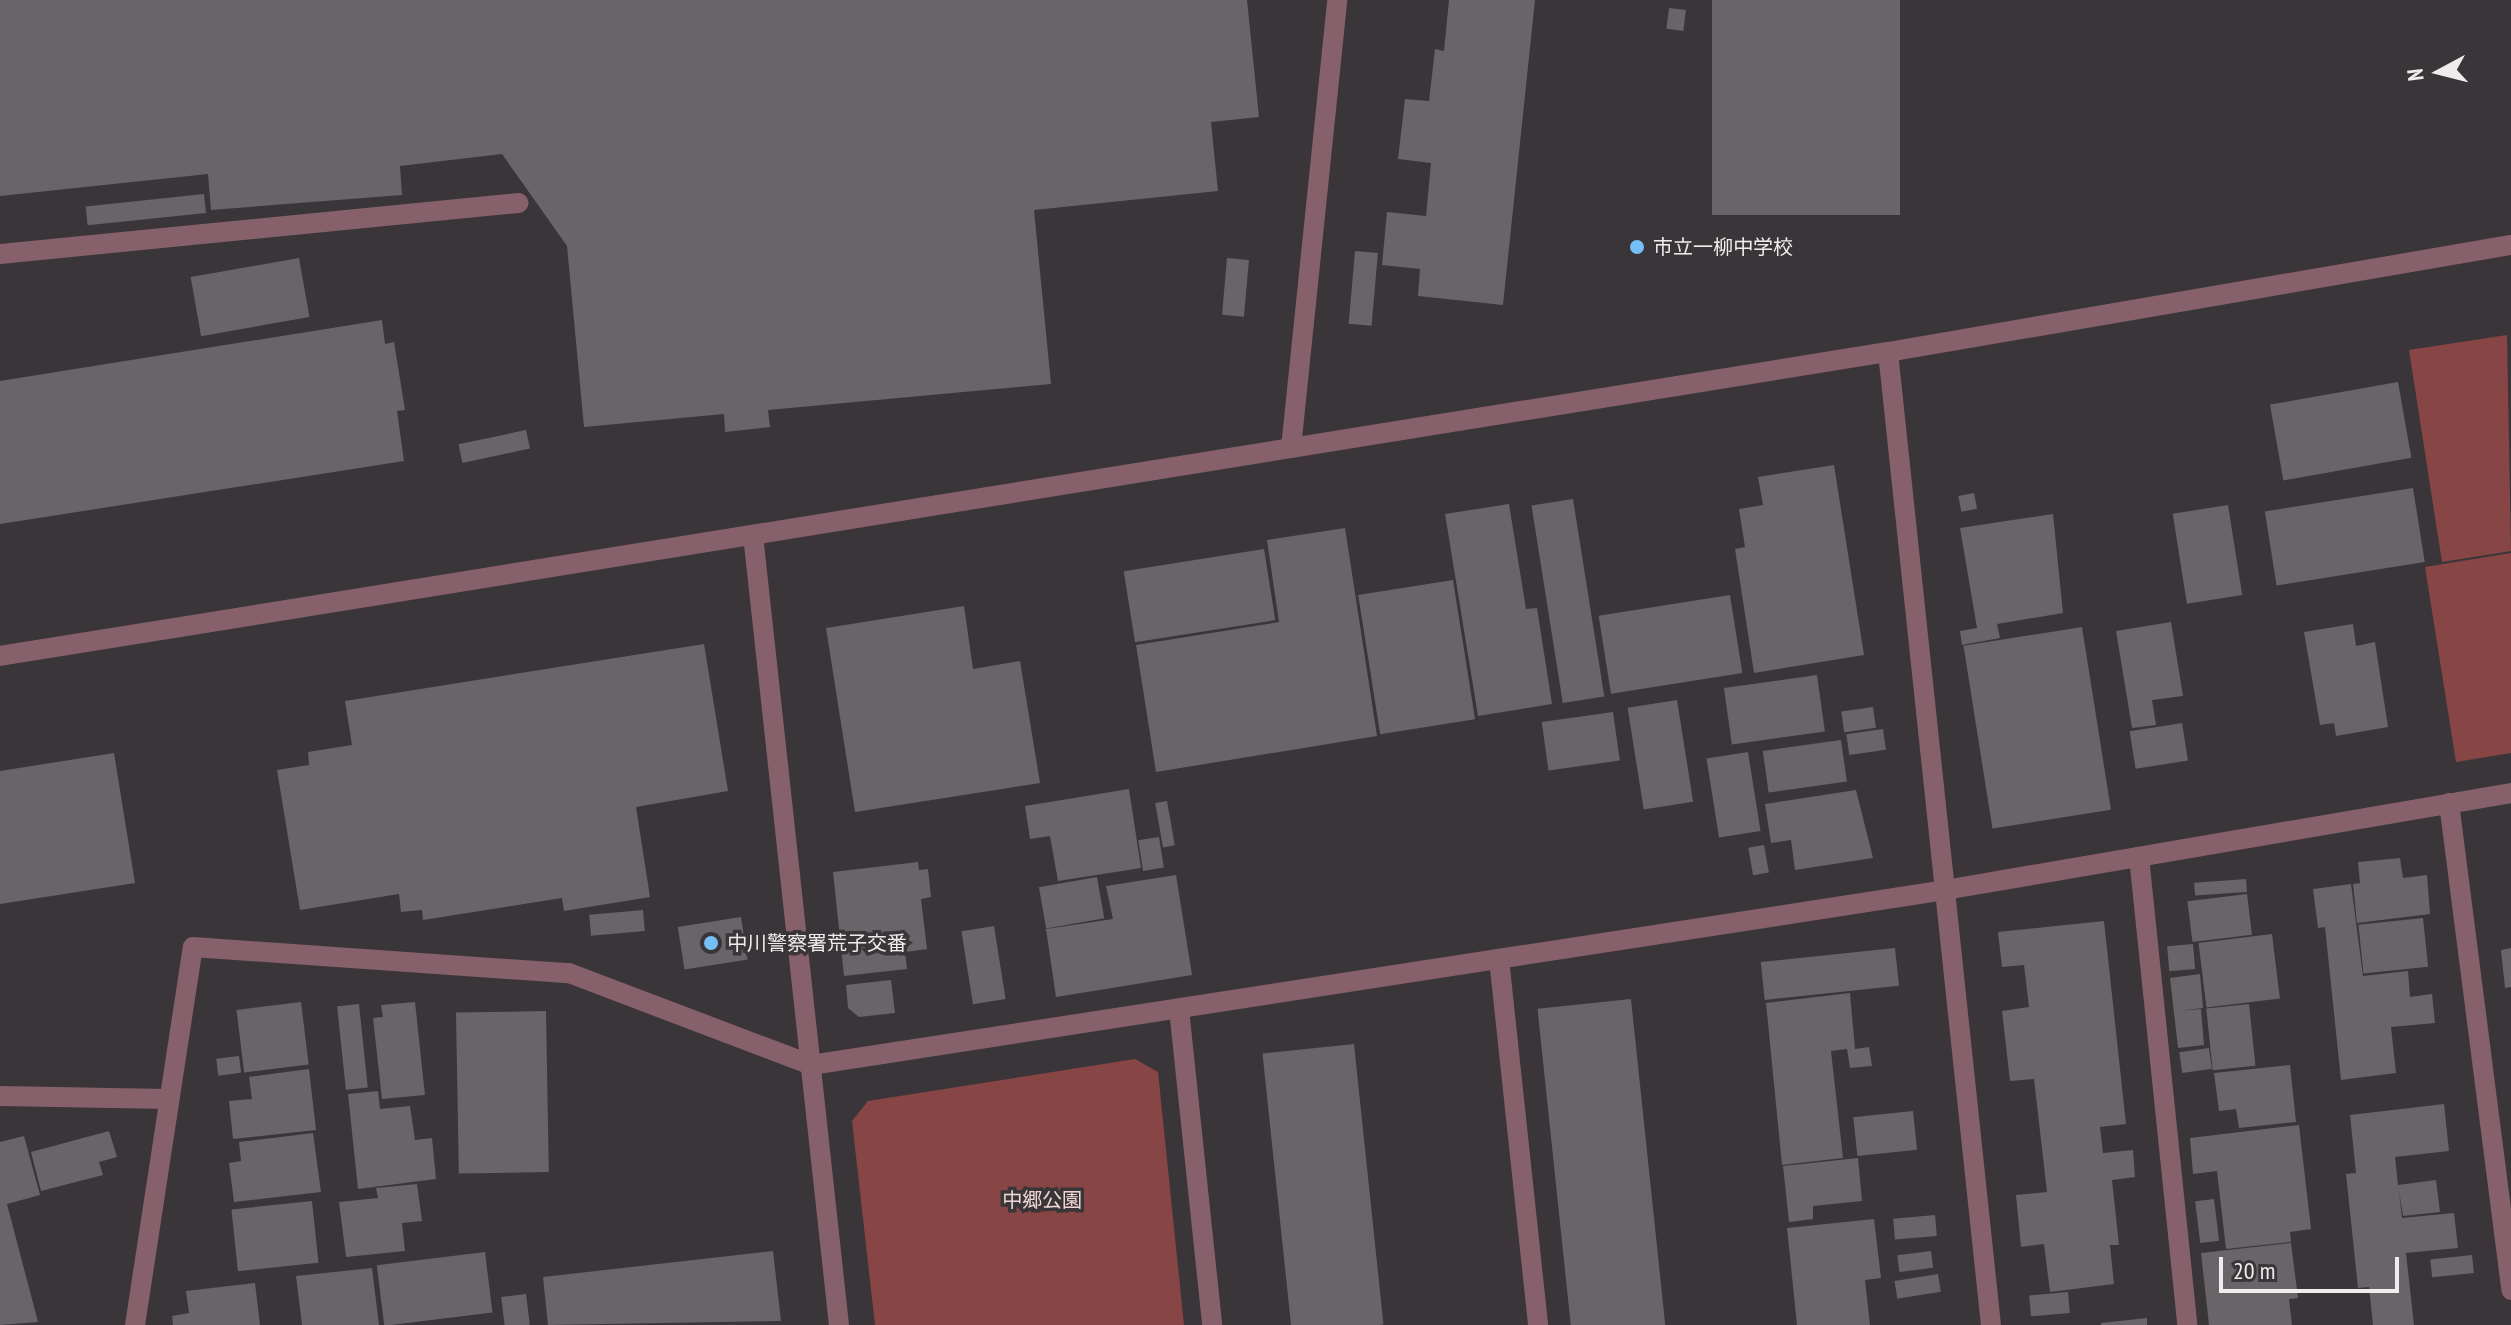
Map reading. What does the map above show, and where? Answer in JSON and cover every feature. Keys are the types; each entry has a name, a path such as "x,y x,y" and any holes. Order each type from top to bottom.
{"street":[{"path":"1291,448 1337,0"},
{"path":"0,254 518,203"},
{"path":"0,656 1888,352 2511,245"},
{"path":"1888,352 1991,1325"},
{"path":"753,535 839,1325"},
{"path":"135,1325 167,1099 193,947 569,973 811,1065 1945,890 2511,793"},
{"path":"2449,803 2511,1290"},
{"path":"2139,857 2187,1325"},
{"path":"1499,959 1538,1325"},
{"path":"1179,1009 1212,1325"},
{"path":"0,1096 167,1099"}],"green space":[{"path":"2507,335 2511,551 2442,562 2409,350"},
{"path":"2511,553 2511,753 2456,762 2425,567"},
{"name":"中郷公園","path":"1135,1059 1158,1072 1184,1325 875,1325 852,1121 868,1101"}],"building":[{"path":"0,0 1247,0 1259,117 1211,122 1218,191 1034,210 1051,384 768,410 770,427 725,432 724,414 584,427 567,246 502,154 400,166 402,195 211,210 208,174 0,196"},
{"path":"1449,0 1535,0 1503,305 1418,296 1420,269 1382,265 1387,212 1426,216 1431,163 1398,159 1405,99 1429,101 1435,49 1444,51"},
{"path":"1712,0 1900,0 1900,215 1712,215"},
{"path":"1669,8 1686,10 1683,31 1666,29"},
{"path":"204,194 206,213 88,225 86,206"},
{"path":"1355,251 1378,253 1372,326 1349,324"},
{"path":"299,258 309,317 201,336 191,277"},
{"path":"1227,258 1249,260 1244,317 1222,315"},
{"path":"382,320 385,344 394,342 405,410 397,411 404,461 0,524 0,381"},
{"path":"2398,382 2411,458 2283,480 2270,405"},
{"path":"526,430 530,449 462,463 459,444"},
{"path":"1834,465 1864,655 1754,673 1735,549 1745,547 1739,509 1763,505 1758,477"},
{"path":"2413,488 2425,562 2277,586 2265,511"},
{"path":"1974,493 1977,509 1961,512 1958,496"},
{"path":"1573,499 1604,697 1563,703 1532,506"},
{"path":"1509,504 1526,609 1537,608 1552,704 1478,716 1445,514"},
{"path":"2228,505 2242,595 2187,604 2173,514"},
{"path":"2053,514 2063,613 1997,624 2000,638 1962,645 1960,631 1977,628 1960,528"},
{"path":"1345,528 1377,736 1156,772 1136,645 1279,622 1267,540"},
{"path":"1264,549 1275,620 1135,642 1124,571"},
{"path":"1453,580 1475,719 1380,734 1358,595"},
{"path":"1730,595 1742,673 1611,694 1599,616"},
{"path":"964,606 973,669 1020,661 1040,783 855,812 826,628"},
{"path":"2171,622 2183,696 2152,700 2156,725 2132,728 2116,631"},
{"path":"2353,624 2356,646 2375,642 2388,727 2336,736 2334,723 2320,725 2304,632"},
{"path":"2082,627 2111,810 1992,828 1963,646"},
{"path":"704,644 728,791 636,807 650,897 564,911 562,898 423,920 422,910 401,912 399,894 300,910 277,770 309,765 308,752 352,745 345,701"},
{"path":"1817,675 1825,731 1732,745 1724,688"},
{"path":"1677,700 1693,802 1644,810 1628,708"},
{"path":"1873,707 1876,728 1844,732 1841,711"},
{"path":"1613,712 1620,761 1549,771 1542,722"},
{"path":"2182,723 2188,761 2136,769 2130,731"},
{"path":"1883,729 1886,750 1849,755 1846,734"},
{"path":"1841,740 1847,782 1769,793 1763,751"},
{"path":"1748,752 1761,831 1719,838 1707,759"},
{"path":"114,753 135,883 0,904 0,771"},
{"path":"1129,789 1141,868 1058,881 1050,836 1030,839 1025,806"},
{"path":"1856,790 1873,858 1795,870 1791,840 1771,843 1765,804"},
{"path":"1167,801 1175,845 1163,847 1155,803"},
{"path":"1159,837 1164,868 1143,871 1138,840"},
{"path":"1764,845 1769,873 1753,875 1748,848"},
{"path":"2400,858 2403,878 2427,875 2430,914 2357,923 2353,884 2360,883 2358,862"},
{"path":"918,862 919,870 928,869 931,897 921,899 927,949 905,952 907,969 844,976 833,872"},
{"path":"1176,875 1192,975 1056,997 1046,929 1113,919 1106,886"},
{"path":"1097,877 1104,918 1046,929 1039,887"},
{"path":"2246,879 2247,892 2195,896 2194,883"},
{"path":"2351,884 2363,976 2408,971 2410,997 2432,994 2435,1023 2391,1027 2396,1073 2341,1080 2325,927 2318,928 2313,889"},
{"path":"2247,894 2252,935 2192,942 2187,901"},
{"path":"643,910 645,931 591,936 589,915"},
{"path":"741,917 748,959 685,969 678,927"},
{"path":"2423,918 2428,967 2363,974 2358,925"},
{"path":"2104,921 2126,1124 2100,1127 2103,1153 2133,1150 2135,1177 2112,1180 2119,1245 2110,1245 2114,1284 2050,1292 2044,1244 2021,1247 2016,1195 2047,1192 2034,1079 2010,1081 2002,1011 2029,1007 2024,965 2002,967 1998,932"},
{"path":"994,926 1006,999 973,1004 961,931"},
{"path":"2272,934 2280,999 2206,1008 2199,943"},
{"path":"2193,944 2195,969 2169,971 2167,946"},
{"path":"1895,948 1899,986 1765,1000 1761,962"},
{"path":"2511,948 2511,987 2505,988 2501,950"},
{"path":"2200,974 2203,1008 2178,1011 2201,1009 2204,1045 2178,1048 2170,978"},
{"path":"891,980 895,1013 859,1017 848,1008 846,985"},
{"path":"1850,993 1855,1049 1869,1047 1872,1066 1850,1068 1847,1049 1831,1051 1843,1158 1782,1165 1766,1003"},
{"path":"1631,999 1665,1325 1571,1325 1538,1009"},
{"path":"301,1002 309,1065 244,1072 236,1010"},
{"path":"415,1002 425,1095 382,1099 373,1018 383,1017 381,1005"},
{"path":"359,1004 368,1088 346,1090 337,1006"},
{"path":"2249,1004 2255,1066 2213,1070 2206,1008"},
{"path":"546,1011 549,1172 459,1174 456,1013"},
{"path":"1354,1044 1383,1324 1291,1325 1263,1054"},
{"path":"2209,1048 2212,1069 2182,1073 2179,1052"},
{"path":"239,1056 241,1073 218,1076 216,1059"},
{"path":"2290,1065 2296,1122 2239,1128 2236,1109 2219,1111 2214,1073"},
{"path":"309,1069 316,1130 233,1139 229,1101 252,1099 249,1077"},
{"path":"378,1091 380,1109 410,1106 415,1140 432,1138 436,1179 358,1189 348,1094"},
{"path":"2444,1104 2449,1151 2395,1157 2398,1185 2436,1180 2440,1212 2403,1216 2399,1191 2402,1218 2454,1213 2458,1248 2406,1253 2414,1325 2373,1325 2369,1287 2358,1288 2346,1174 2356,1173 2350,1115"},
{"path":"1913,1111 1917,1150 1857,1156 1853,1117"},
{"path":"2299,1125 2311,1229 2290,1232 2291,1242 2226,1249 2217,1171 2193,1174 2190,1138"},
{"path":"109,1131 117,1157 99,1162 103,1175 41,1191 31,1152"},
{"path":"313,1133 321,1192 234,1202 229,1163 241,1161 239,1142"},
{"path":"24,1136 40,1195 7,1204 38,1322 0,1325 0,1142"},
{"path":"1858,1158 1862,1201 1813,1206 1813,1219 1789,1222 1783,1166"},
{"path":"417,1184 422,1221 402,1223 405,1251 346,1257 339,1202 378,1198 376,1188"},
{"path":"2214,1199 2219,1241 2200,1243 2195,1201"},
{"path":"312,1201 318,1263 238,1271 231,1209"},
{"path":"1935,1215 1937,1236 1895,1240 1893,1219"},
{"path":"1874,1219 1881,1278 1865,1280 1870,1325 1797,1325 1787,1228"},
{"path":"2291,1243 2298,1298 2289,1299 2292,1325 2209,1325 2201,1253"},
{"path":"773,1251 781,1321 548,1325 543,1277"},
{"path":"1931,1251 1933,1268 1899,1272 1897,1255"},
{"path":"485,1252 492,1313 384,1325 377,1265"},
{"path":"2472,1255 2474,1273 2432,1277 2430,1259"},
{"path":"372,1268 379,1325 302,1325 296,1276"},
{"path":"1938,1274 1941,1292 1897,1299 1895,1281"},
{"path":"255,1283 260,1325 173,1325 172,1316 189,1313 186,1291"},
{"path":"2068,1292 2070,1313 2031,1316 2029,1295"},
{"path":"526,1294 530,1325 505,1325 501,1297"},
{"path":"2147,1318 2147,1325 2101,1325 2101,1323"}],"place":[{"name":"市立一柳中学校","path":"1637,247"},
{"name":"中川警察署荒子交番","path":"711,943"}]}
